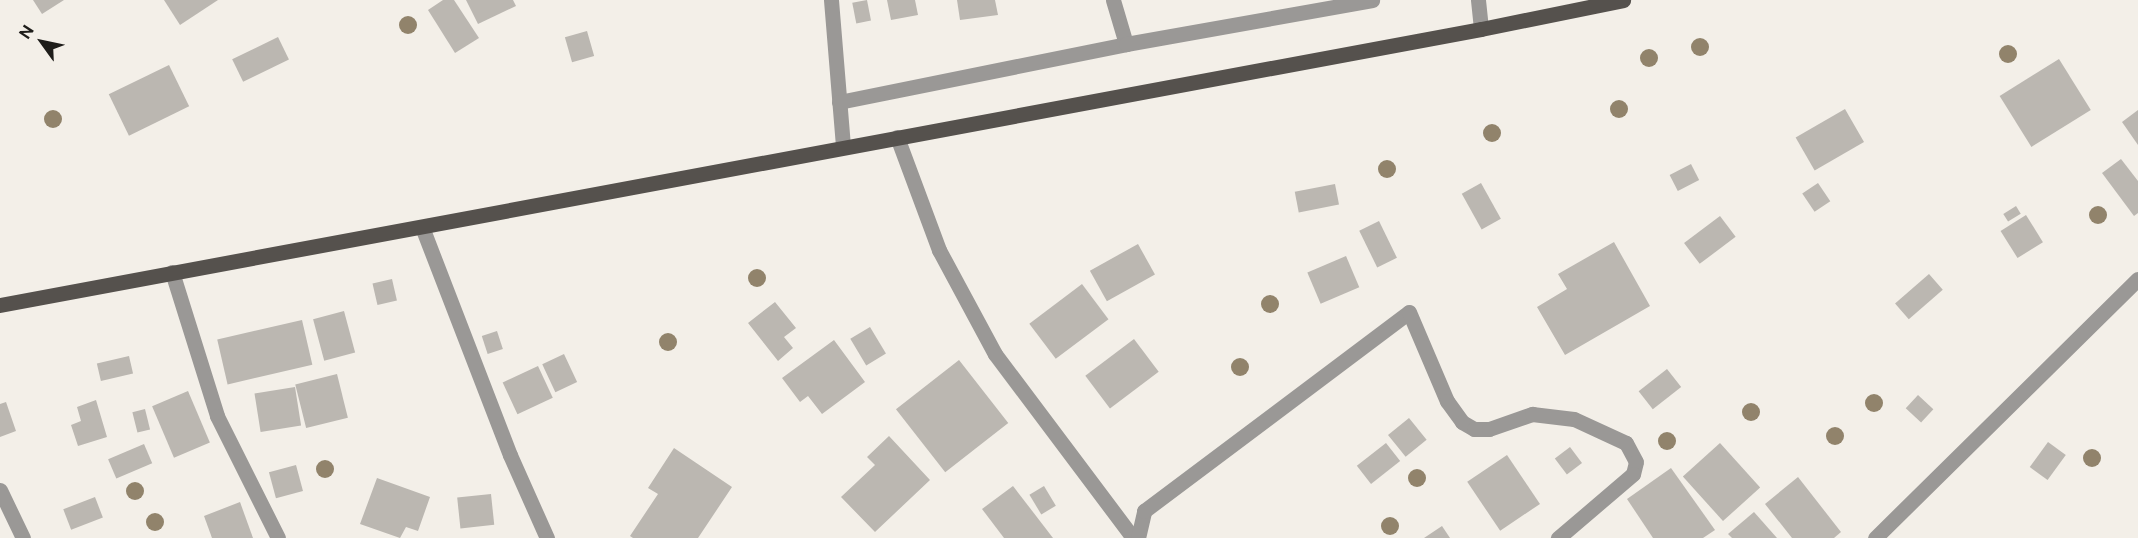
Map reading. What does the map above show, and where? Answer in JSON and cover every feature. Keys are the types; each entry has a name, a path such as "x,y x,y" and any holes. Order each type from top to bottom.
{"main road":[{"path":"0,305 1481,29 1623,0"}],"street":[{"path":"831,0 843,147"},
{"path":"1113,0 1126,44"},
{"path":"839,102 1126,44 1372,0"},
{"path":"1478,0 1481,29"},
{"path":"897,137 939,250 995,354 1136,538"},
{"path":"422,227 510,454 547,538"},
{"path":"172,272 218,416 278,538"},
{"path":"1883,535 2138,279"},
{"path":"1136,538 1144,511 1409,312 1447,401 1462,422 1474,429 1489,429 1532,414 1574,419 1626,443 1636,462 1633,474 1558,538"},
{"path":"0,490 23,538"}],"building":[{"path":"33,0 64,0 42,14"},
{"path":"164,0 218,0 180,25"},
{"path":"443,0 454,0 479,38 455,53 428,10"},
{"path":"466,0 513,0 516,6 478,24"},
{"path":"867,0 871,21 856,23 852,3"},
{"path":"887,0 915,0 918,15 891,20"},
{"path":"957,0 995,0 998,15 960,20"},
{"path":"587,31 594,56 572,62 565,37"},
{"path":"278,37 289,59 243,82 232,59"},
{"path":"2059,59 2091,110 2031,147 2000,96"},
{"path":"169,65 189,106 129,136 109,94"},
{"path":"1845,109 1864,142 1815,170 1796,138"},
{"path":"2138,110 2138,145 2122,122"},
{"path":"2121,159 2138,181 2138,213 2134,216 2102,173"},
{"path":"1691,164 1699,180 1678,191 1670,175"},
{"path":"1481,183 1501,219 1482,230 1462,194"},
{"path":"1818,183 1830,201 1815,212 1802,194"},
{"path":"1335,184 1339,205 1299,212 1295,192"},
{"path":"2016,206 2021,214 2008,222 2003,214"},
{"path":"2026,215 2043,242 2018,258 2001,231"},
{"path":"1720,216 1736,237 1700,264 1684,243"},
{"path":"1379,221 1397,258 1377,267 1359,231"},
{"path":"1614,242 1650,306 1565,355 1537,307 1567,289 1558,274"},
{"path":"1138,244 1155,275 1107,301 1090,271"},
{"path":"1346,256 1359,287 1321,304 1307,272"},
{"path":"1929,274 1943,290 1909,319 1895,304"},
{"path":"392,279 397,300 377,305 373,283"},
{"path":"1082,284 1108,319 1056,359 1029,324"},
{"path":"775,302 796,328 784,337 793,348 778,361 748,323"},
{"path":"344,311 355,353 324,361 313,319"},
{"path":"302,320 312,365 228,384 217,340"},
{"path":"870,327 886,354 866,365 850,339"},
{"path":"497,331 503,349 488,354 482,336"},
{"path":"1134,339 1159,372 1110,408 1085,376"},
{"path":"834,340 865,382 822,414 808,396 800,402 782,378"},
{"path":"564,354 577,382 555,392 542,364"},
{"path":"129,356 133,374 101,381 97,363"},
{"path":"959,360 1008,423 945,472 896,409"},
{"path":"538,366 553,398 517,414 503,382"},
{"path":"1667,369 1681,387 1653,409 1639,391"},
{"path":"337,374 348,418 306,428 295,384"},
{"path":"295,387 301,426 261,432 255,393"},
{"path":"188,391 210,443 174,458 152,406"},
{"path":"1918,395 1933,409 1921,422 1906,408"},
{"path":"96,400 107,437 78,446 71,425 81,421 77,407"},
{"path":"6,402 16,431 0,437 0,404"},
{"path":"145,409 150,429 137,433 132,412"},
{"path":"1409,418 1427,440 1406,457 1388,435"},
{"path":"889,436 930,480 875,532 841,497 875,465 867,457"},
{"path":"2048,442 2066,455 2048,480 2030,467"},
{"path":"1386,443 1400,461 1371,484 1357,466"},
{"path":"1720,443 1760,488 1723,521 1683,476"},
{"path":"144,444 152,463 116,479 108,459"},
{"path":"1570,447 1582,463 1567,474 1555,458"},
{"path":"674,448 732,487 698,538 633,538 630,536 658,494 648,488"},
{"path":"1507,455 1540,504 1500,531 1467,482"},
{"path":"296,465 303,491 276,498 269,472"},
{"path":"1671,468 1715,530 1703,538 1653,538 1627,499"},
{"path":"1798,477 1841,532 1834,538 1792,538 1765,504"},
{"path":"377,478 430,497 418,531 406,527 400,538 360,524"},
{"path":"1013,486 1053,538 1004,538 982,509"},
{"path":"1044,486 1056,506 1041,514 1029,495"},
{"path":"491,494 494,525 460,528 457,498"},
{"path":"95,497 103,518 71,530 63,509"},
{"path":"240,502 253,538 212,538 204,516"},
{"path":"1754,512 1777,538 1732,538 1728,534"},
{"path":"1442,526 1450,538 1424,538"}]}
